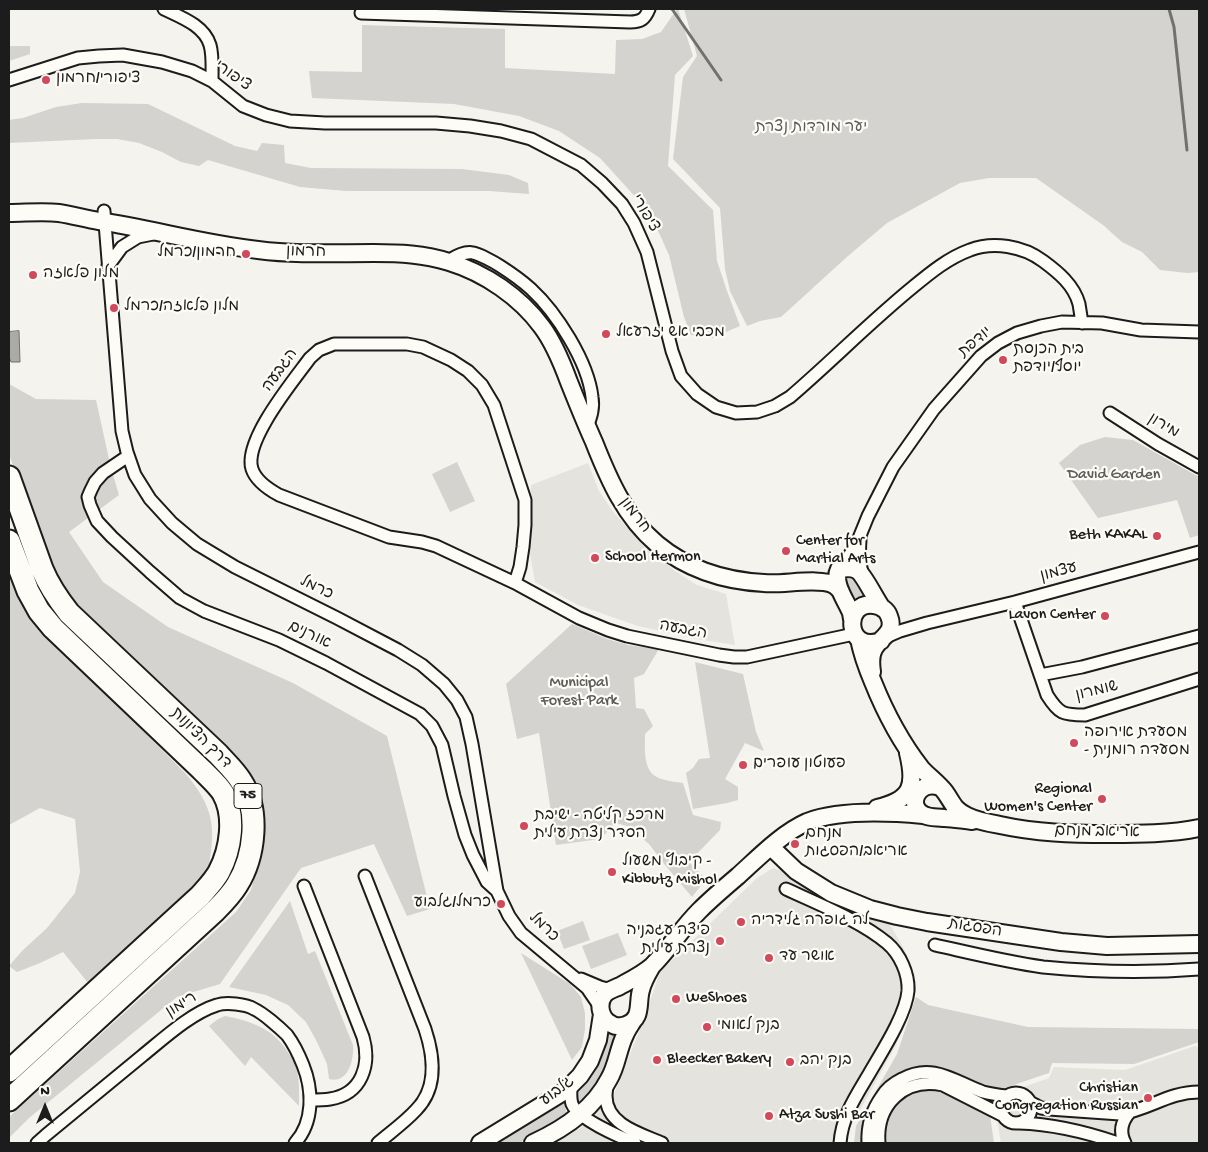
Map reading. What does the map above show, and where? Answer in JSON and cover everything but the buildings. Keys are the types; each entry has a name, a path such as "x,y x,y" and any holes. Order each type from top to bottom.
{"highway":[{"name":"דרך הציונות","path":"9,477 47,582 57,598 69,613 232,769 242,782 249,798 252,813 252,833 250,853 238,884 228,898 9,1100"},
{"name":"דרך הציונות","path":"9,541 28,591 39,611 53,628 202,770 222,793 228,805 230,815 228,848 218,873 211,884 9,1070"}],"street":[{"path":"164,9 196,26 207,39 211,50 212,81"},
{"path":"361,13 638,22 646,16 649,9"},
{"name":"ציפורי","path":"9,80 78,58 122,55 162,62 192,71 212,81 243,106 266,115 290,121 325,123 436,123 501,131 531,139 581,165 622,204 634,223 647,252 672,351 682,376 697,394 716,407 736,413 757,412 775,406 790,397 896,301 937,268 971,249 987,246 1004,246 1023,250 1038,257 1068,283 1078,302 1082,323"},
{"name":"חרמון","path":"9,203 61,203 164,232 221,245 288,253 392,253 421,255 448,261 472,270 495,283 513,297 532,315 544,330 554,348 612,487 639,526 656,544 680,561 719,576 763,583 825,582 834,585 841,592"},
{"name":"חרמון","path":"9,214 44,212 104,216"},
{"name":"כרמל","path":"104,216 122,431 135,475 150,499 172,523 196,544 235,567 398,650 422,665 444,684 457,700 466,717 497,890 509,916 521,933 587,988 601,1011"},
{"path":"108,266 122,247 138,237 164,232"},
{"name":"יודפת","path":"840,569 852,553 868,516 894,467 934,409 981,356 998,343 1017,333 1062,322 1102,323 1141,330 1199,332"},
{"name":"הגבעה","path":"515,583 523,547 525,525 524,500 494,404 482,384 468,371 451,360 423,347 407,344 334,344 318,350 310,358 259,433 250,460 252,470 258,480 268,489 389,537 436,546 515,583 579,618 627,636 747,658 855,631"},
{"name":"מירון","path":"1110,413 1158,444 1199,467"},
{"name":"אורנים","path":"128,456 103,473 91,490 88,497 97,521 112,537 180,598 204,611 279,640 420,714 432,726 442,745 454,796 470,848 487,882 497,890"},
{"name":"יודפת","path":"860,536 860,567 863,576"},
{"name":"עצמון","path":"882,640 900,631 927,623 1015,602 1199,552"},
{"path":"872,680 872,654 886,636 891,622 858,570 840,569 837,574 837,580 851,613 863,657 872,680 885,711 911,755 952,805 968,817 994,824"},
{"name":"חרמון","path":"802,582 840,569"},
{"name":"שומרון","path":"1015,602 1047,695 1053,705 1062,713 1085,715 1199,679"},
{"path":"882,640 875,643 865,642 855,631 855,612 866,605 873,604 884,610"},
{"name":"עצמון","path":"884,610 900,622 927,623"},
{"path":"1040,676 1082,668 1199,636"},
{"path":"652,966 605,995 601,1001 601,1011 605,1020 612,1025 619,1026 626,1026 633,1022 639,1010 640,991 652,966 698,912 771,847 791,832 806,823 827,817 901,811 913,803 917,795 920,789 931,785 943,792 948,802 942,814 928,816 919,812 916,807 915,801 917,795 920,786 911,755"},
{"path":"853,814 891,805 905,796 909,789 912,773 911,755"},
{"path":"894,812 994,824"},
{"name":"אריאב מנחם","path":"994,824 1035,831 1086,834 1161,833 1199,828"},
{"name":"הפסגות","path":"771,847 796,871 831,893 870,909 897,916 1061,942 1106,946 1199,944"},
{"path":"365,876 426,1029 432,1060 430,1085 423,1101 417,1110 378,1143"},
{"path":"304,886 366,1048 364,1071 360,1081 352,1090 330,1099 310,1100"},
{"path":"786,889 857,923 888,944 904,967 907,979 908,992 903,1010 891,1036 848,1110 842,1127 840,1143"},
{"path":"935,945 998,959 1079,970 1171,971 1199,969"},
{"name":"כרמל","path":"571,974 614,989"},
{"path":"614,989 624,988 630,990 639,1003"},
{"name":"רימון","path":"37,1143 175,1029 202,1011 219,1004 238,1004 254,1008 287,1036 301,1059 308,1078 310,1100 306,1126 295,1143"},
{"name":"גלבוע","path":"480,1143 565,1091 580,1076 590,1061 598,1040 601,1011"},
{"name":"גלבוע","path":"533,1143 559,1130 581,1115 595,1100 610,1079 625,1035 633,1022"},
{"path":"868,1143 869,1121 878,1102 889,1088 906,1077 917,1073 942,1074 983,1092 1006,1096"},
{"path":"607,1082 607,1106 613,1117 622,1125 662,1143"},
{"path":"571,1085 572,1106 581,1115 602,1128 635,1143"},
{"path":"879,1143 881,1120 889,1104 902,1091 916,1085 943,1085 1002,1115"},
{"path":"1030,1102 1041,1108 1108,1114 1130,1112 1173,1095 1199,1092"},
{"path":"1019,1123 1024,1121 1032,1108 1026,1095 1011,1093 1002,1100 1000,1110 1005,1119 1010,1122 1019,1123 1039,1124 1084,1132 1118,1143"},
{"path":"1125,1143 1121,1132 1122,1124 1130,1112"}],"shaded area":[{"path":"19,331 20,362 11,362 9,357 9,332"},
{"name":"School Hermon","path":"588,463 599,491 614,513 643,545 675,571 697,585 726,594 735,645 691,638 638,626 578,605 535,582 528,542 531,485"},
{"path":"773,868 783,871 799,883 844,907 887,919 904,949 913,970 911,1003 896,1045 849,1130 848,1143 552,1143 579,1129 614,1094 643,1022 660,972 757,878"},
{"path":"1195,1046 1199,1048 1199,1143 1001,1143 993,1098 1049,1078 1054,1067 1125,1070"}],"green space":[{"path":"677,9 693,56 675,75 668,166 713,210 717,261 740,326 712,338 691,335 684,317 669,255 650,213 600,158 559,131 519,116 454,104 312,98 309,71 362,72 362,25 505,29 505,68 615,74 616,40 642,39 661,32"},
{"name":"יער מורדות נצרת","path":"684,9 1199,9 1199,272 1187,273 1160,270 1142,252 1122,242 1103,225 1036,178 989,178 960,183 887,223 781,317 760,321 747,326 730,291 725,269 720,208 673,159 683,77 697,56"},
{"path":"9,46 30,46 30,54 9,61"},
{"path":"82,103 148,104 235,146 257,151 262,143 284,145 285,163 311,168 462,169 509,175 528,183 529,194 489,191 346,191 300,187 208,160 199,166 181,162 139,143 117,139 9,143 9,120 23,118 56,107"},
{"path":"9,384 36,399 96,400 119,495 69,532 103,582 168,627 293,683 387,736 430,909 407,916 374,844 301,868 220,984 177,997 29,1118 9,1138 9,1117 236,912 251,890 259,859 262,832 250,776 233,754 74,605 47,564 9,454"},
{"name":"David Garden","path":"1105,437 1133,440 1199,477 1199,535 1190,538 1177,500 1098,518 1059,463 1080,445"},
{"path":"457,462 475,501 450,512 432,474"},
{"path":"9,564 49,636 185,773 199,791 211,818 212,839 209,866 206,872 93,989 63,952 17,972 9,966 47,928 75,893 80,872 75,819 40,808 9,825"},
{"path":"848,577 857,580 869,598 855,604 845,583"},
{"name":"Municipal Forest Park","path":"572,624 607,639 628,645 659,649 644,674 634,678 636,708 644,709 653,726 645,734 648,768 655,776 668,781 683,783 693,815 721,822 720,830 689,862 706,879 692,897 649,844 627,826 616,823 600,839 556,845 539,733 517,739 506,684"},
{"path":"695,662 743,674 756,732 764,751 745,743 725,779 738,787 738,800 693,809 686,773 693,768 699,759 710,758"},
{"path":"290,901 308,954 315,951 353,1045 349,1069 346,1074 336,1080 329,1079 327,1064 306,1022 288,1005 266,995 229,987"},
{"path":"583,921 590,940 564,949 557,931"},
{"path":"618,933 627,955 591,969 582,946"},
{"path":"521,953 570,984 581,997 585,1013 585,1029 582,1047 572,1060"},
{"path":"916,997 928,1005 1028,1027 1199,1029 1199,1042 1134,1064 1052,1063 1049,1073 987,1094 994,1143 854,1143 856,1126 897,1054"},
{"path":"225,1016 262,1028 277,1038 283,1045 297,1069 299,1106 251,1057 245,1066 209,1026"},
{"path":"603,1029 618,1034 604,1078 582,1105 576,1100 576,1096 596,1053"},
{"path":"565,1096 565,1108 568,1116 519,1143 486,1143"}],"waterway":[{"path":"672,9 721,80"},
{"path":"1169,9 1174,27 1187,150"}],"place":[{"name":"ציפורי/חרמון","path":"46,80"},
{"name":"חרמון/כרמל","path":"246,254"},
{"name":"מלון פלאזה","path":"33,275"},
{"name":"מלון פלאזה/כרמל","path":"114,308"},
{"name":"מכבי אש יזרעאל","path":"606,334"},
{"name":"בית הכנסת יוסף/יודפת","path":"1003,360"},
{"name":"Beth KAKAL","path":"1157,536"},
{"name":"Center for Martial Arts","path":"786,551"},
{"name":"School Hermon","path":"595,558"},
{"name":"Lavon Center","path":"1105,616"},
{"name":"מסעדת אירופה - מסעדה רומנית","path":"1074,743"},
{"name":"פעוטון עופרים","path":"743,765"},
{"name":"Regional Women's Center","path":"1102,799"},
{"name":"מרכז קליטה - ישיבת הסדר נצרת עילית","path":"524,826"},
{"name":"מנחם אריאב/הפסגות","path":"795,844"},
{"name":"קיבוץ משעול - Kibbutz Mishol","path":"612,872"},
{"name":"כרמל/גלבוע","path":"501,904"},
{"name":"לה גופרה גלידריה","path":"741,922"},
{"name":"פיצה עגבניה נצרת עילית","path":"720,941"},
{"name":"אושר עד","path":"769,958"},
{"name":"WeShoes","path":"676,999"},
{"name":"בנק לאומי","path":"707,1027"},
{"name":"Bleecker Bakery","path":"657,1060"},
{"name":"בנק יהב","path":"790,1062"},
{"name":"Christian Congregation Russian","path":"1148,1098"},
{"name":"Atza Sushi Bar","path":"769,1116"}]}
